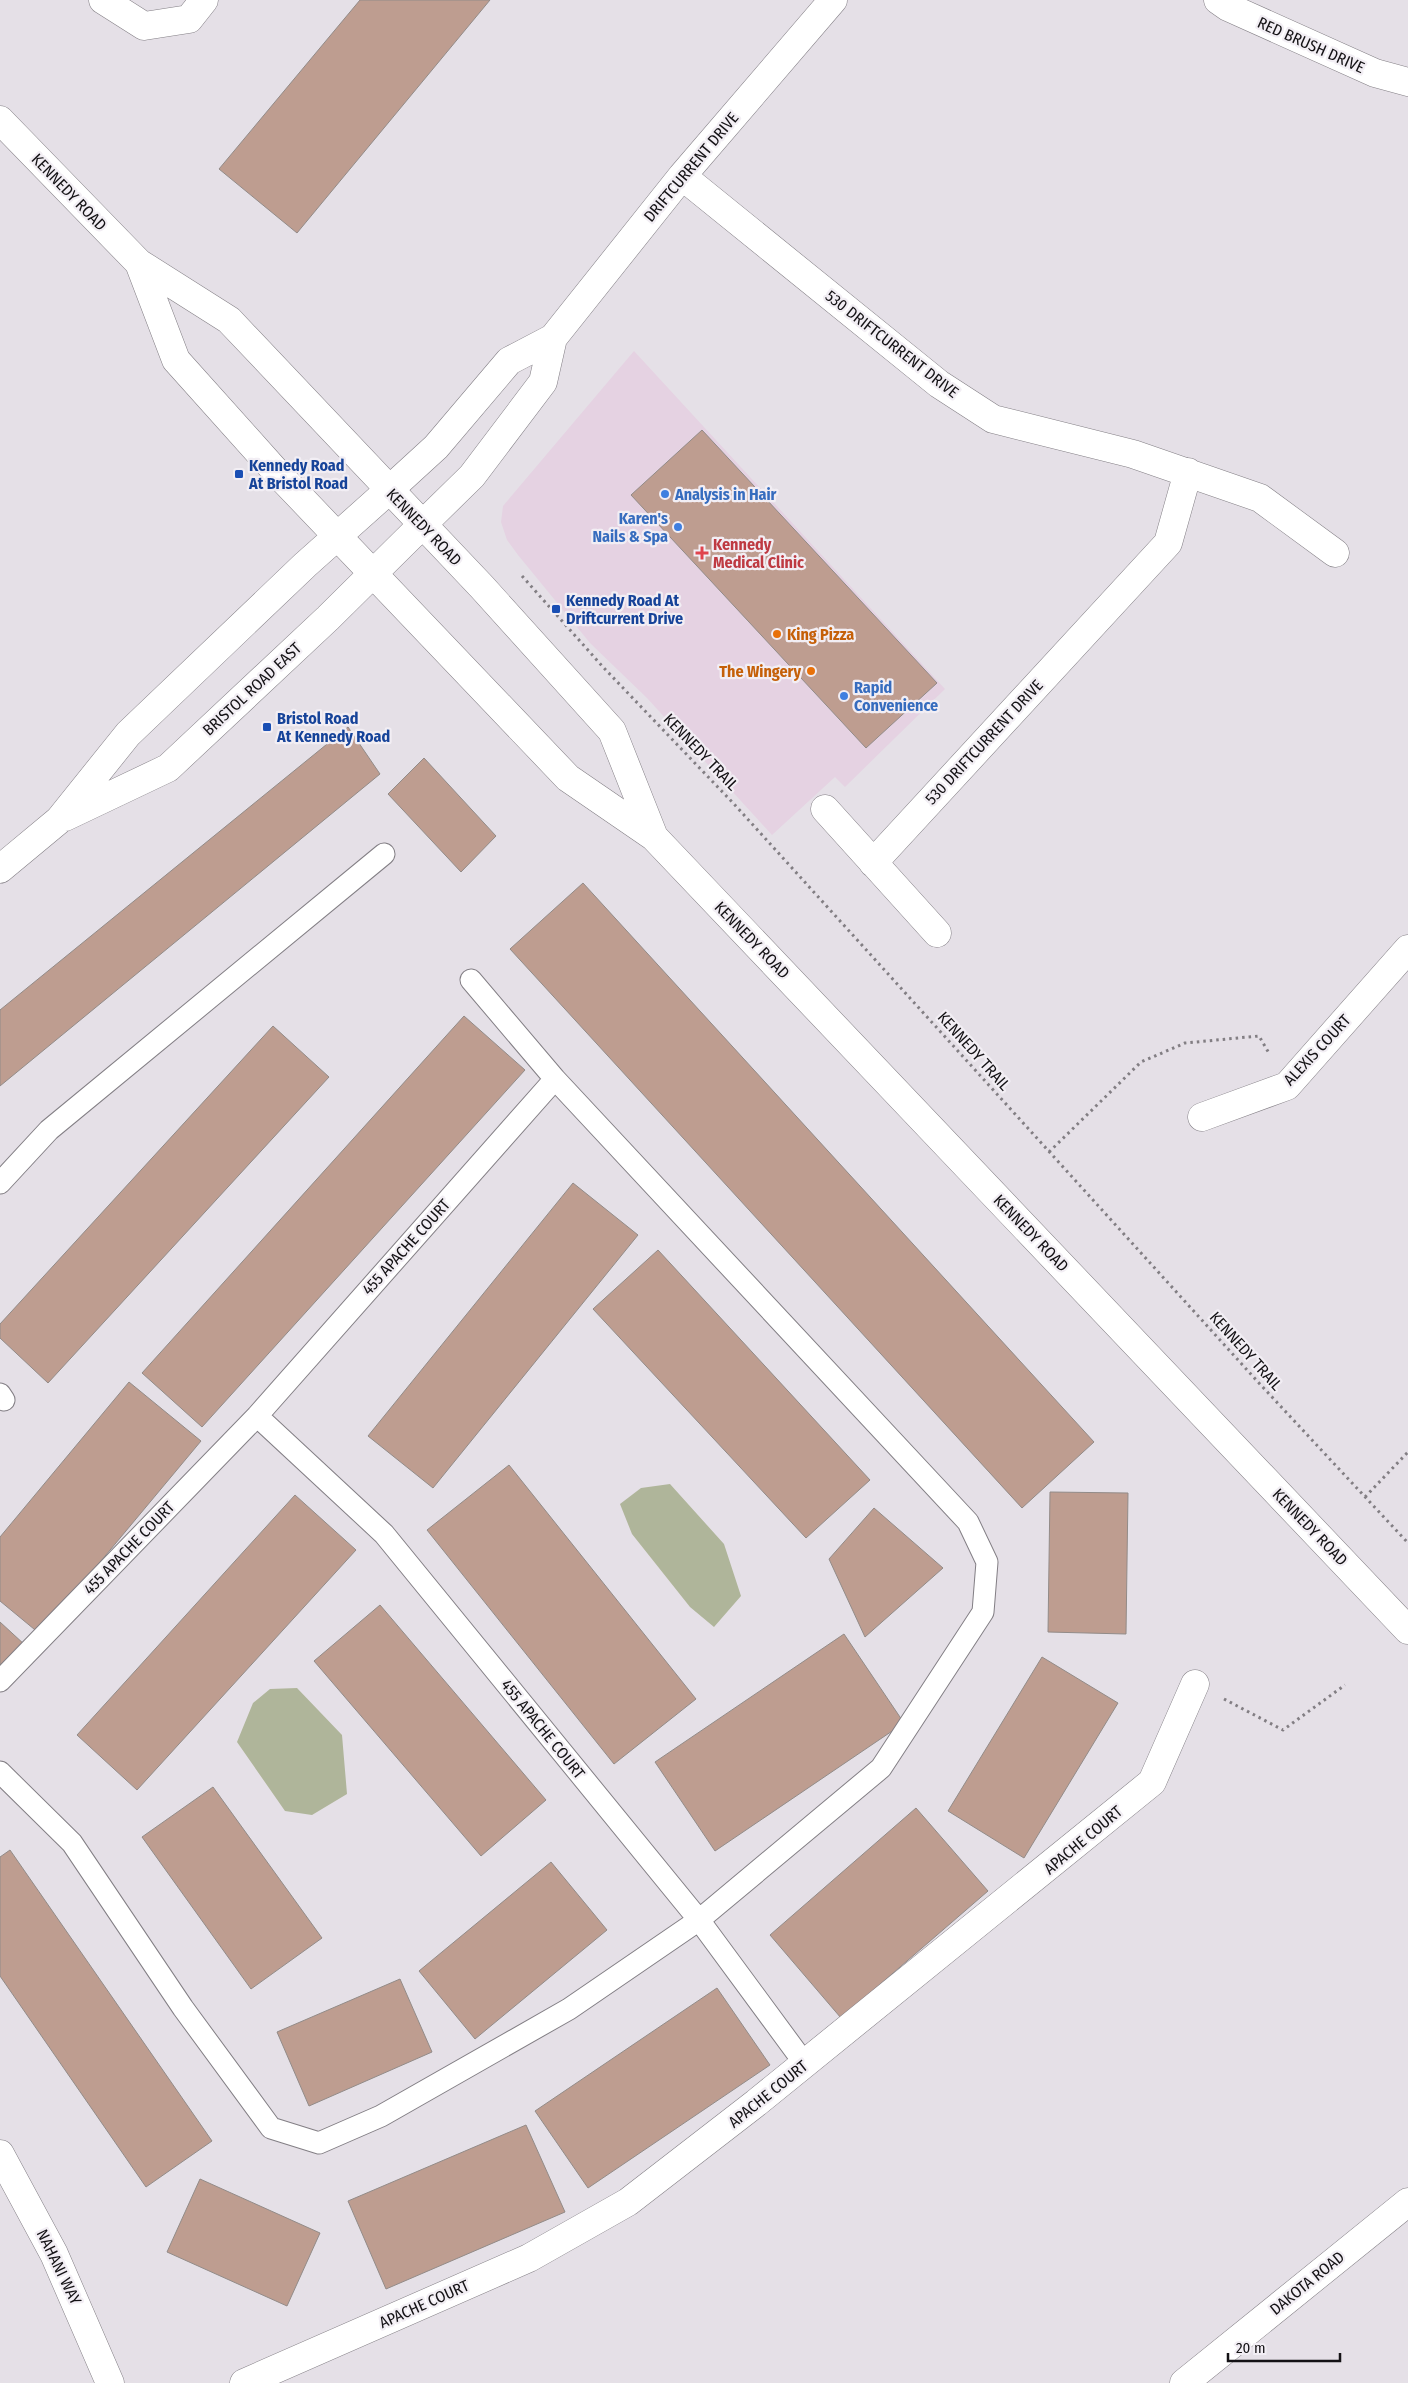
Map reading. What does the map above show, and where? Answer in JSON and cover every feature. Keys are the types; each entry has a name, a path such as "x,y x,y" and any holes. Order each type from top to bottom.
{"street":[{"path":"103,0 144,26 189,19 204,0"},
{"name":"DRIFTCURRENT DRIVE","path":"389,490 436,447 509,361 553,338 682,176 833,0"},
{"name":"RED BRUSH DRIVE","path":"1218,0 1228,7 1375,73 1408,82"},
{"name":"KENNEDY ROAD","path":"0,120 139,263 229,320 612,731 654,837"},
{"name":"530 DRIFTCURRENT DRIVE","path":"682,176 939,384 993,419 1133,454 1260,498 1335,554"},
{"name":"KENNEDY ROAD","path":"139,263 176,360 280,474 568,778 654,837 1408,1630"},
{"name":"DRIFTCURRENT DRIVE","path":"422,525 472,476 543,382 553,338"},
{"name":"530 DRIFTCURRENT DRIVE","path":"873,863 1168,543 1188,472"},
{"name":"BRISTOL ROAD EAST","path":"0,869 59,820 128,734 389,490"},
{"name":"BRISTOL ROAD EAST","path":"59,820 168,768 374,573 422,525"},
{"path":"825,810 937,933"},
{"name":"ALEXIS COURT","path":"1202,1117 1287,1086 1408,949"},
{"name":"APACHE COURT","path":"244,2383 529,2258 582,2230 628,2202 805,2064 1152,1782 1195,1684"},
{"name":"NAHANI WAY","path":"0,2154 54,2254 110,2383"},
{"name":"DAKOTA ROAD","path":"1184,2383 1408,2202"}],"lane":[{"path":"0,1183 48,1130 384,854"},
{"path":"0,1772 72,1842 182,2008 272,2128 319,2142 381,2116 569,2009 699,1920 881,1768 983,1612 986,1562 968,1522 555,1079 471,980"},
{"name":"455 APACHE COURT","path":"0,1681 257,1416 555,1079"},
{"name":"455 APACHE COURT","path":"257,1416 384,1534 699,1920 805,2064"}],"path":[{"name":"KENNEDY TRAIL","path":"522,576 604,667 734,804 1049,1152 1408,1543"},
{"path":"1049,1152 1141,1062 1185,1043 1260,1036 1287,1086"},
{"path":"1365,1497 1408,1452"},
{"path":"1195,1684 1283,1730 1345,1685"}],"shaded area":[{"path":"634,351 945,689 845,787 835,777 772,835 647,698 590,643 518,555 507,540 501,522 503,506"}],"green space":[{"path":"670,1484 724,1544 741,1596 714,1627 690,1607 632,1534 620,1504 641,1488"},
{"path":"297,1688 342,1735 347,1794 312,1815 285,1811 237,1742 253,1703 270,1689"}],"building":[{"path":"360,0 490,0 297,233 219,169"},
{"path":"702,430 937,683 866,748 631,495"},
{"path":"348,727 380,774 0,1086 0,1010"},
{"path":"424,758 496,836 461,872 388,794"},
{"path":"583,883 1094,1442 1022,1508 510,949"},
{"path":"464,1016 525,1070 202,1427 142,1373"},
{"path":"273,1026 329,1077 48,1383 0,1338 0,1324"},
{"path":"573,1183 638,1235 433,1488 368,1436"},
{"path":"658,1250 870,1480 806,1538 593,1309"},
{"path":"129,1382 201,1441 40,1634 0,1601 0,1537"},
{"path":"509,1465 696,1699 614,1764 427,1530"},
{"path":"1050,1492 1128,1493 1126,1634 1048,1632"},
{"path":"295,1495 356,1550 137,1790 77,1735"},
{"path":"874,1508 943,1568 865,1637 829,1559"},
{"path":"380,1605 546,1800 481,1856 314,1661"},
{"path":"0,1622 25,1645 0,1672"},
{"path":"844,1634 904,1723 715,1851 655,1762"},
{"path":"1042,1657 1118,1703 1024,1858 948,1811"},
{"path":"213,1787 322,1938 251,1989 142,1837"},
{"path":"916,1808 988,1891 841,2018 770,1935"},
{"path":"10,1850 212,2141 146,2187 0,1976 0,1857"},
{"path":"551,1862 607,1930 475,2039 419,1971"},
{"path":"400,1979 432,2052 309,2106 277,2032"},
{"path":"717,1988 770,2065 588,2188 535,2111"},
{"path":"526,2125 565,2212 386,2289 348,2201"},
{"path":"200,2179 320,2233 287,2306 167,2252"}],"place":[{"name":"Kennedy Road At Bristol Road","path":"239,474"},
{"name":"Analysis in Hair","path":"665,494"},
{"name":"Karen's Nails & Spa","path":"678,527"},
{"name":"Kennedy Medical Clinic","path":"702,553"},
{"name":"Kennedy Road At Driftcurrent Drive","path":"556,609"},
{"name":"King Pizza","path":"777,634"},
{"name":"The Wingery","path":"811,671"},
{"name":"Rapid Convenience","path":"844,696"},
{"name":"Bristol Road At Kennedy Road","path":"267,727"}]}
